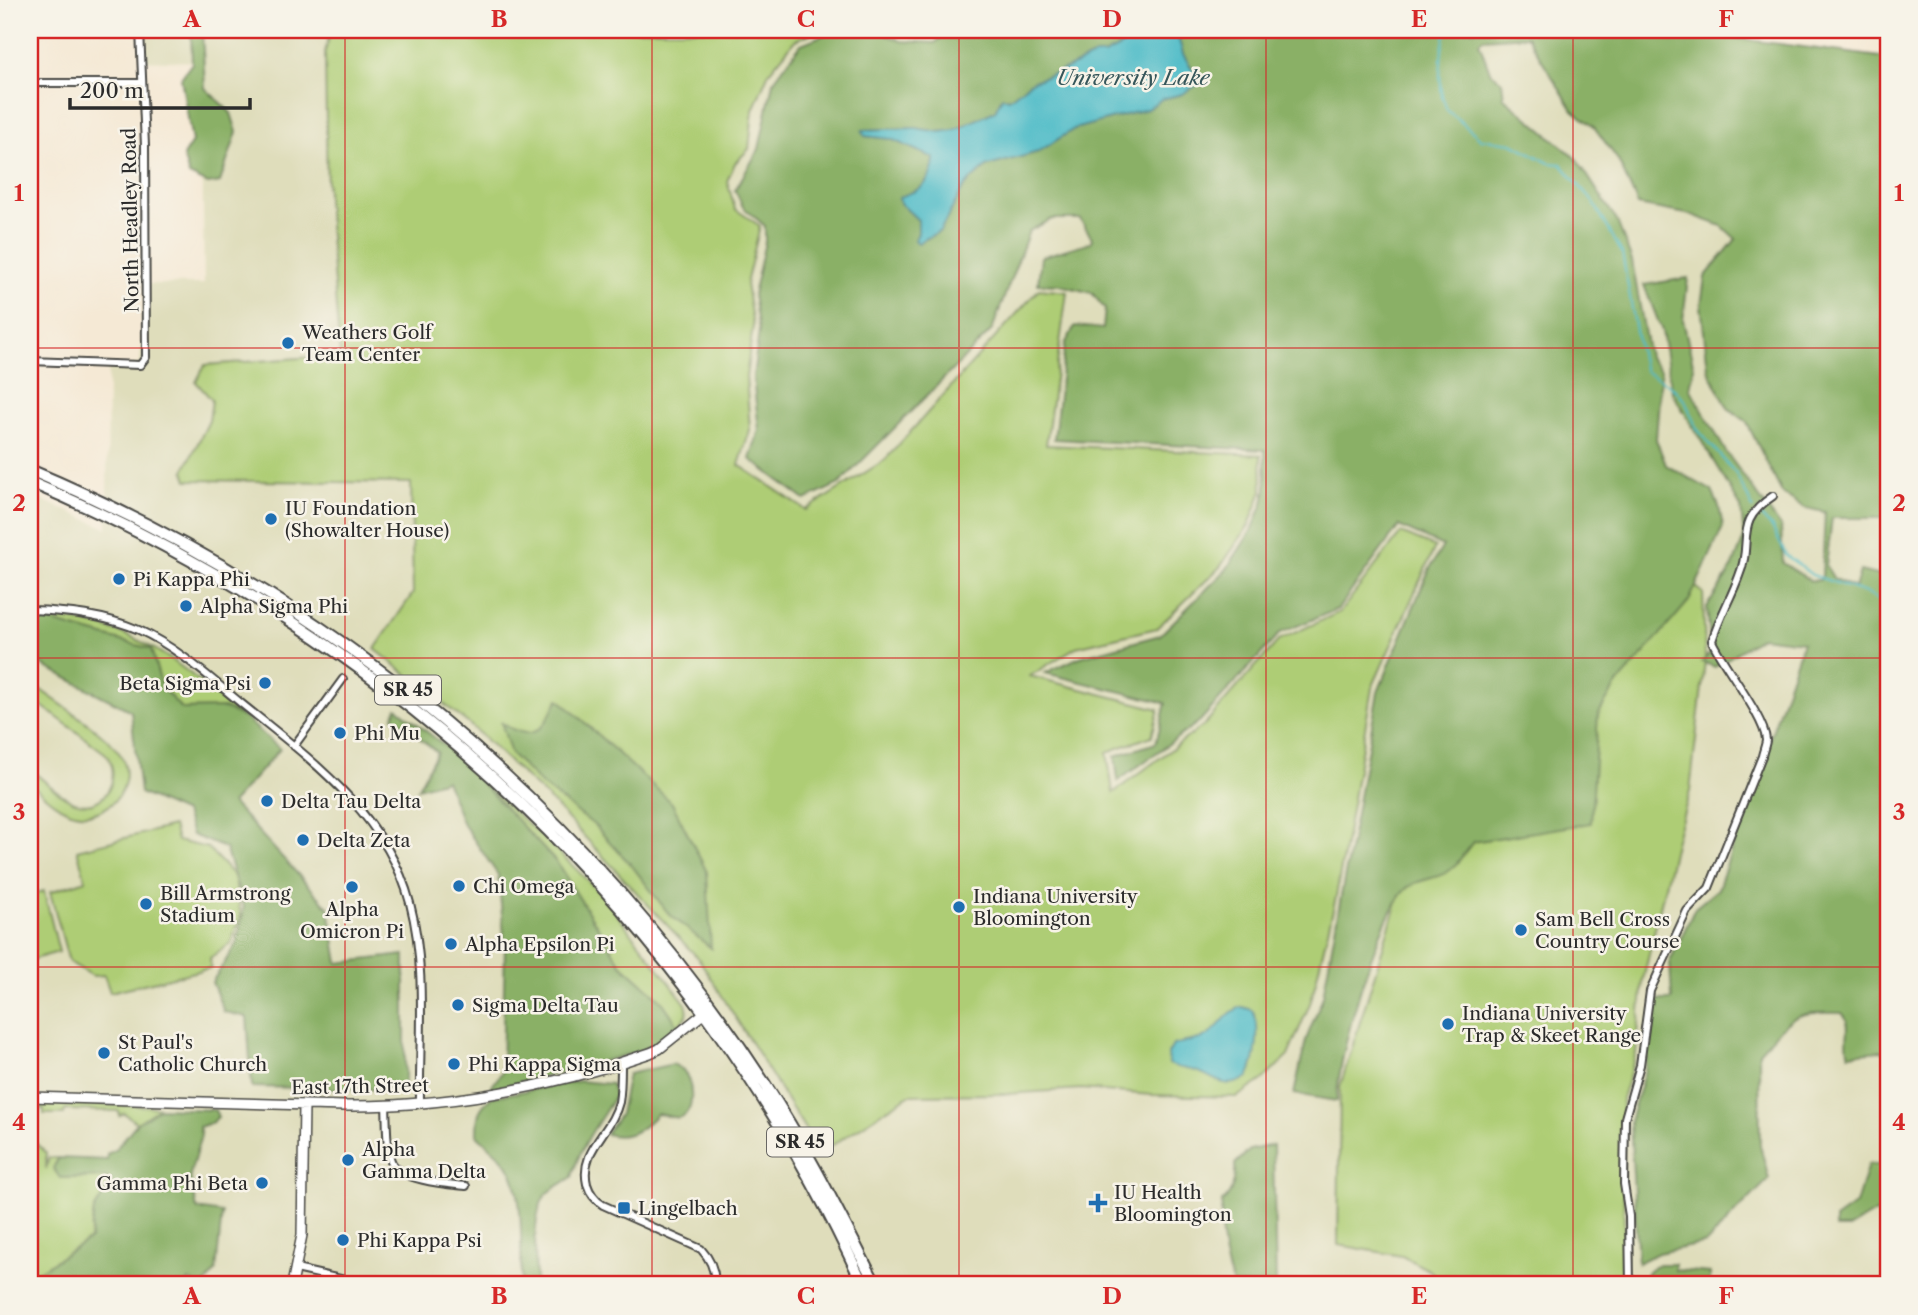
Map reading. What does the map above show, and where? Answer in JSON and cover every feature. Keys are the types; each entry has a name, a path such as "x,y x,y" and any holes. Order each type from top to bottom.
{"highway":[{"name":"SR 45","path":"30,470 181,541 269,593 358,659 541,822 622,909 708,1010 766,1085 826,1188 876,1285"},
{"name":"SR 45","path":"30,482 114,519 191,559 358,659"},
{"name":"SR 45","path":"708,1010 782,1131 863,1285"}],"main road":[{"name":"East 17th Street","path":"30,1097 386,1107 420,1104 507,1092 621,1063 659,1049 708,1010"},
{"path":"292,1285 302,1235 303,1105"}],"street":[{"name":"North Headley Road","path":"30,361 140,365 146,357 140,30"},
{"path":"30,83 142,83"},
{"path":"1630,1285 1629,1216 1624,1184 1625,1118 1640,1065 1650,991 1687,911 1709,888 1766,740 1761,723 1712,641 1740,575 1745,533 1751,516 1773,496"},
{"path":"30,610 83,613 139,631 206,675 294,746 345,791 367,818 396,868 410,902 419,963 420,1104"},
{"path":"294,746 343,679"},
{"path":"621,1063 619,1103 588,1157 585,1169 589,1190 595,1200 603,1205 701,1249 710,1258 713,1285"},
{"path":"386,1107 391,1162 398,1169 426,1181 466,1186"},
{"path":"296,1269 367,1285"}],"shaded area":[{"name":"Indiana University Bloomington","path":"140,30 1609,30 1888,85 1888,1285 30,1285 30,495 107,528 108,369 140,364 146,284 204,284 201,62 141,60"}],"green space":[{"path":"191,30 202,30 205,88 231,113 237,132 220,182 208,184 189,175 183,156 192,142 181,78 192,63"},
{"path":"331,30 820,30 795,40 769,72 753,110 749,149 735,163 727,181 735,209 760,226 746,284 753,326 746,377 750,430 739,465 806,510 885,460 1039,289 1067,292 1046,445 1261,455 1262,491 1249,525 1220,567 1157,628 1076,647 1030,676 1159,709 1152,736 1107,752 1113,793 1204,725 1279,640 1340,612 1401,533 1435,547 1372,688 1336,897 1311,1001 1288,1056 1264,1079 1237,1097 1151,1095 1081,1089 1006,1094 909,1095 820,1153 699,959 552,802 469,724 375,649 413,593 411,483 187,480 184,471 209,421 212,400 196,382 205,365 340,355 327,200 325,52"},
{"path":"836,30 877,30 901,41 935,43 950,30 1153,30 1104,55 1096,55 1031,82 1009,99 1002,97 995,111 954,130 863,130 865,136 891,139 934,158 933,168 923,186 899,198 900,203 918,220 918,243 940,231 962,190 988,166 1038,152 1074,129 1147,109 1162,99 1182,94 1198,78 1183,54 1176,30 1727,30 1726,37 1888,58 1888,525 1884,518 1832,518 1826,566 1834,579 1855,588 1860,571 1884,577 1888,583 1888,1060 1881,1051 1849,1054 1848,1028 1842,1013 1802,1015 1779,1030 1759,1052 1760,1145 1769,1179 1706,1243 1658,1253 1638,1263 1630,1121 1645,1070 1655,1000 1672,1000 1670,961 1695,908 1718,889 1803,642 1761,637 1715,667 1702,662 1711,652 1707,607 1732,568 1744,538 1741,507 1672,392 1662,331 1644,285 1688,278 1683,320 1694,368 1690,388 1726,452 1781,527 1783,563 1811,581 1820,580 1822,576 1825,512 1805,508 1782,493 1746,421 1728,408 1708,369 1701,305 1705,277 1736,239 1722,226 1692,215 1638,205 1618,160 1594,127 1573,110 1527,36 1483,39 1479,42 1490,72 1502,81 1504,98 1576,158 1617,221 1632,261 1649,357 1661,371 1656,439 1666,465 1712,491 1719,506 1723,527 1689,601 1614,688 1598,715 1591,823 1473,842 1449,871 1409,886 1394,906 1382,930 1360,991 1343,1055 1337,1101 1294,1094 1306,1040 1323,996 1378,692 1429,570 1443,546 1399,526 1338,609 1280,633 1200,721 1118,781 1115,756 1156,743 1166,703 1045,673 1080,657 1160,635 1226,570 1253,528 1263,503 1266,490 1265,450 1054,439 1065,344 1075,326 1103,329 1105,309 1092,293 1060,285 1038,284 1041,257 1091,242 1092,238 1080,219 1052,219 1029,231 992,330 839,484 805,500 750,459 759,430 753,377 759,331 753,295 765,242 765,226 743,207 735,190 759,149 773,82 801,44"},
{"name":"Sam Bell Cross Country Course","path":"1694,585 1703,593 1705,661 1690,791 1643,980 1636,1053 1622,1099 1625,1285 1440,1285 1431,1271 1402,1256 1338,1245 1340,1087 1404,879 1596,706"},
{"path":"56,618 114,630 138,640 180,666 245,718 224,708 182,709 162,688 151,649 41,619"},
{"path":"41,619 151,649 162,688 182,709 224,708 245,718 280,749 232,803 329,908 338,963 405,955 405,1090 252,1087 247,1017 224,1012 212,982 237,943 244,907 225,848 192,835 185,813 140,793 131,711 30,659 30,638"},
{"path":"30,684 96,730 121,756 125,767 122,789 116,799 98,812 87,814 69,811 57,805 30,783 30,769 63,796 86,804 102,797 112,782 113,773 106,754 30,697"},
{"path":"559,699 672,803 707,872 711,948 669,914 632,866 594,825 543,786 511,754 501,722 521,732 534,731 544,723"},
{"path":"397,708 454,753 557,863 621,964 661,1000 678,1025 652,1045 634,1053 490,1089 502,1072 505,945 498,875 462,822 446,780 418,788 437,752 393,717"},
{"path":"469,769 603,896 686,1004 687,1016 678,1025 661,1000 621,964 557,863"},
{"name":"Bill Armstrong Stadium","path":"173,826 177,841 208,848 234,876 241,916 231,943 210,958 211,968 110,992 104,975 93,976 69,962 50,892 86,880 77,850"},
{"path":"44,891 59,952 30,960 30,895"},
{"path":"673,1064 683,1070 691,1088 691,1102 685,1114 677,1117 657,1114 646,1125 628,1135 606,1134 620,1114 628,1074"},
{"path":"579,1081 611,1084 615,1096 584,1145 572,1177 545,1196 536,1227 536,1285 521,1285 521,1226 515,1182 504,1161 477,1135 479,1113 492,1097"},
{"path":"32,1103 160,1108 137,1123 124,1113 119,1116 119,1111 65,1110 64,1114 44,1114 44,1109 35,1109 32,1114"},
{"path":"160,1108 215,1110 218,1117 199,1127 201,1135 190,1175 197,1209 222,1213 216,1271 204,1285 189,1280 186,1285 30,1285 37,1272 90,1239 94,1210 112,1181 105,1177 60,1178 53,1168 59,1158 107,1160 107,1154 115,1150 137,1123"},
{"path":"30,1138 46,1153 46,1169 49,1158 59,1158 55,1164 60,1178 105,1177 113,1181 94,1210 90,1239 37,1272 30,1282"},
{"path":"1273,1145 1276,1285 1233,1285 1223,1244 1222,1202 1233,1185 1235,1164 1250,1150"},
{"path":"1868,1164 1888,1166 1888,1219 1876,1212 1849,1228 1835,1228 1835,1219 1856,1204"},
{"path":"1658,1264 1675,1264 1675,1270 1710,1273 1710,1285 1641,1285 1648,1272"}],"water":[{"name":"University Lake","path":"1153,30 1176,30 1183,54 1198,79 1197,85 1182,94 1162,99 1147,109 1074,129 1038,152 988,166 962,190 940,231 918,243 915,240 918,220 900,203 899,198 923,186 933,168 934,158 891,139 865,136 863,130 954,130 995,111 1002,97 1009,99 1031,82 1096,55 1104,55"},
{"path":"1243,1007 1252,1010 1257,1024 1255,1053 1248,1077 1227,1084 1196,1071 1169,1064 1168,1054 1173,1045 1207,1036 1228,1015"}],"waterway":[{"path":"1446,30 1440,75 1442,96 1447,110 1481,139 1512,143 1549,163 1561,164 1594,203 1622,253 1645,371 1670,385 1685,400 1697,429 1736,474 1753,508"},
{"path":"1760,515 1773,529 1786,555 1812,575 1869,594 1888,606"}],"place":[{"name":"Weathers Golf Team Center","path":"288,343"},
{"name":"IU Foundation (Showalter House)","path":"271,519"},
{"name":"Pi Kappa Phi","path":"119,579"},
{"name":"Alpha Sigma Phi","path":"186,606"},
{"name":"Beta Sigma Psi","path":"265,683"},
{"name":"Phi Mu","path":"340,733"},
{"name":"Delta Tau Delta","path":"267,801"},
{"name":"Delta Zeta","path":"303,840"},
{"name":"Chi Omega","path":"459,886"},
{"name":"Alpha Omicron Pi","path":"352,887"},
{"name":"Bill Armstrong Stadium","path":"146,904"},
{"name":"Indiana University Bloomington","path":"959,907"},
{"name":"Sam Bell Cross Country Course","path":"1521,930"},
{"name":"Alpha Epsilon Pi","path":"451,944"},
{"name":"Sigma Delta Tau","path":"458,1005"},
{"name":"Indiana University Trap & Skeet Range","path":"1448,1024"},
{"name":"St Paul's Catholic Church","path":"104,1053"},
{"name":"Phi Kappa Sigma","path":"454,1064"},
{"name":"Alpha Gamma Delta","path":"348,1160"},
{"name":"Gamma Phi Beta","path":"262,1183"},
{"name":"IU Health Bloomington","path":"1098,1203"},
{"name":"Lingelbach","path":"624,1208"},
{"name":"Phi Kappa Psi","path":"343,1240"}]}
